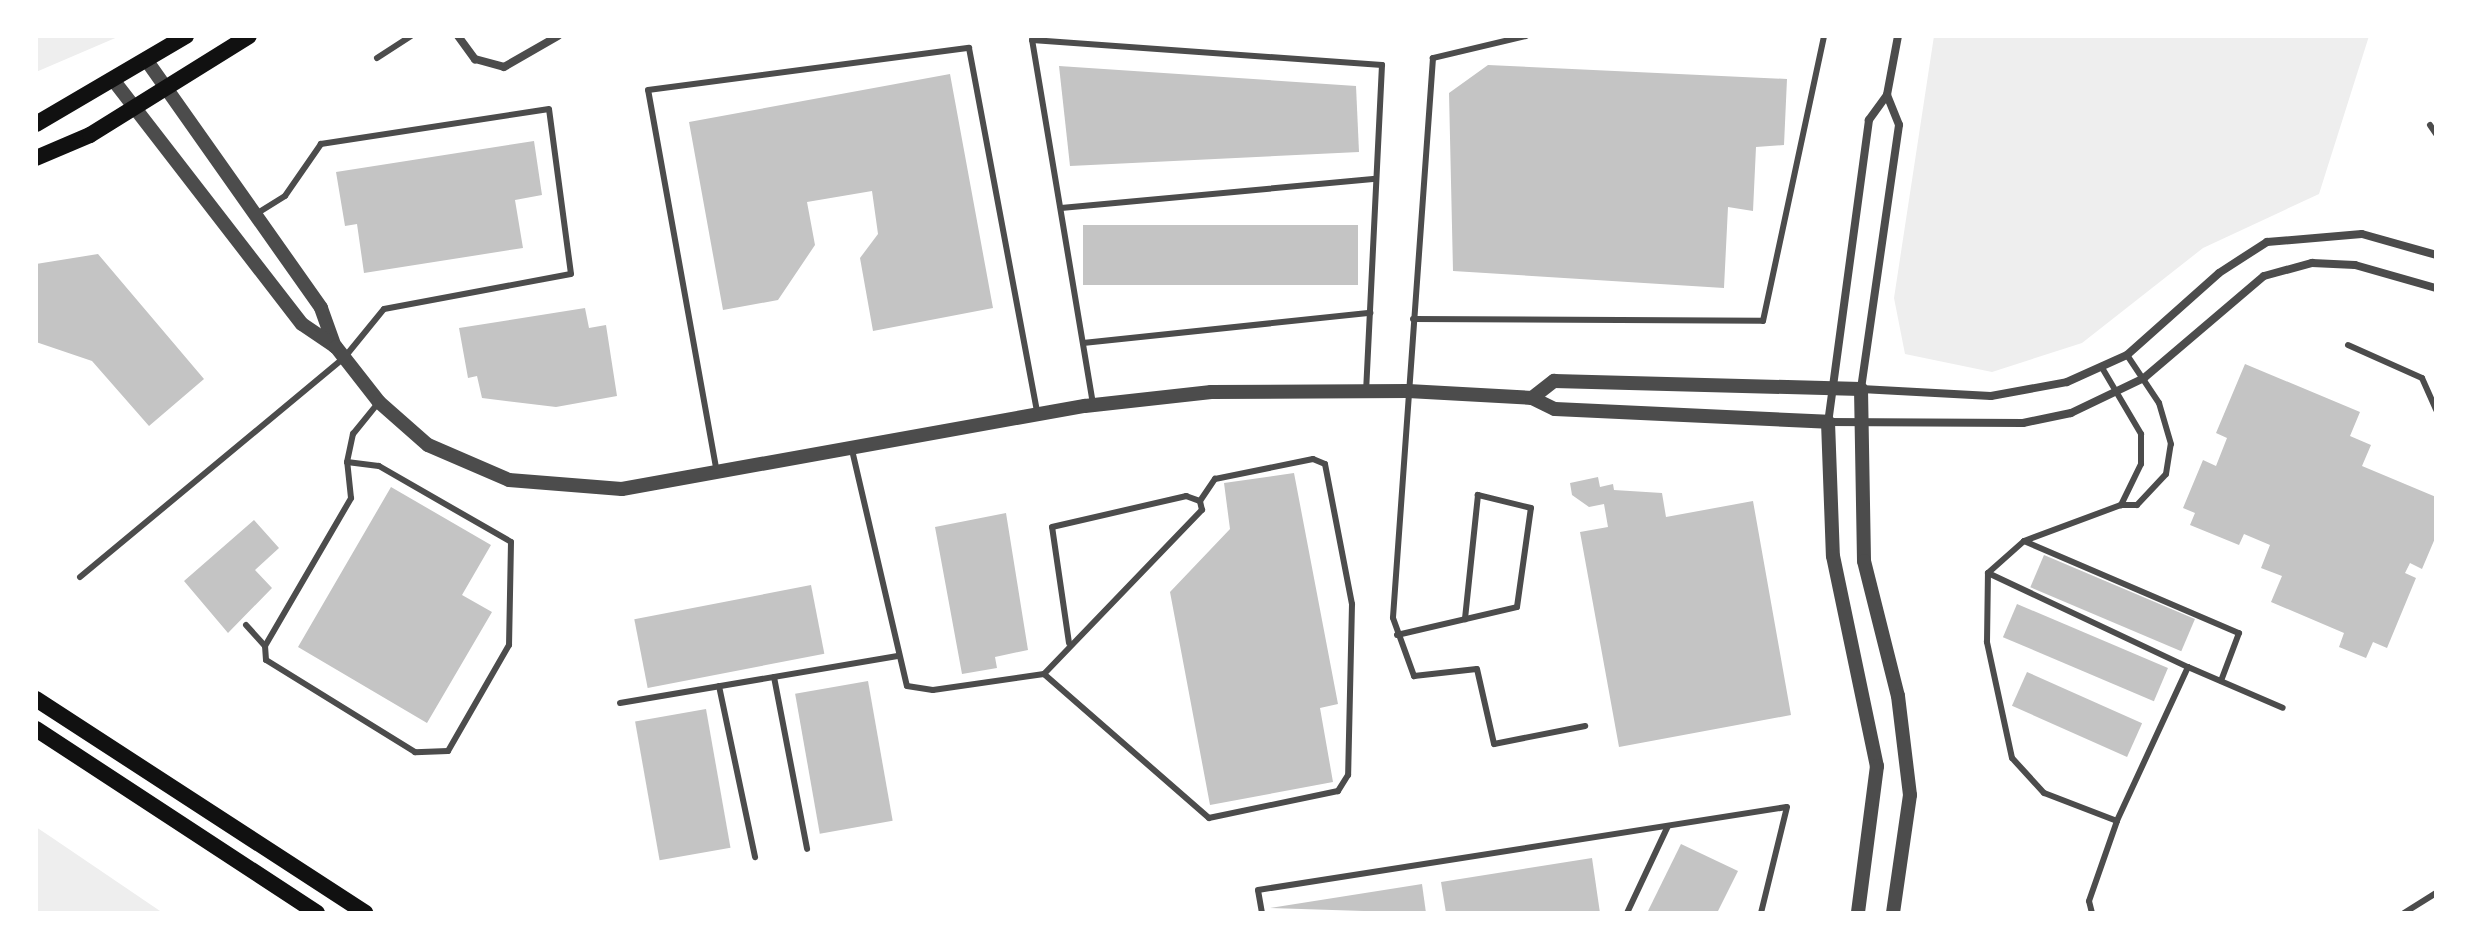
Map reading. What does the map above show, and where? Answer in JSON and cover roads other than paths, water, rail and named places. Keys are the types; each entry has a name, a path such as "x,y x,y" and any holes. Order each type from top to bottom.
{"main road":[{"path":"36,124 186,36"},
{"path":"36,158 133,108 249,36"},
{"path":"36,699 366,913"},
{"path":"36,729 317,913"}],"street":[{"path":"458,36 475,59 504,67 558,36"},
{"path":"1858,913 1877,766 1833,556 1828,422 1830,388 1869,120 1887,95 1898,36"},
{"path":"147,61 321,308 340,352"},
{"path":"114,81 284,305 340,352 379,402 428,445 509,480 622,489 1037,415 1211,392 1408,391 1532,398 1555,409 1859,423 2023,423 2117,393 2144,378 2264,276 2312,263 2355,265 2436,288"},
{"path":"1887,95 1899,125 1861,389 1859,423 1864,561 1898,696 1910,795 1893,913"},
{"path":"1532,398 1554,381 2024,393 2127,355 2219,273 2267,242 2362,234 2436,255"}],"lane":[{"path":"377,58 411,36"},
{"path":"1526,36 1433,58 1408,391 1397,635 1414,676 1477,669 1494,744 1585,726"},
{"path":"1413,319 1763,321 1824,36"},
{"path":"1093,406 1032,40 1382,65 1366,390"},
{"path":"717,473 648,90 969,48 1037,415"},
{"path":"80,577 340,352 384,309 571,274 549,109 321,144 285,196 255,215"},
{"path":"2430,125 2436,134"},
{"path":"1061,208 1376,179"},
{"path":"1083,343 1370,313"},
{"path":"2348,345 2422,378 2436,410"},
{"path":"2117,821 2044,793 2012,758 1987,642 1988,573 2024,541 2150,496 2171,459 2165,416 2127,355"},
{"path":"2101,366 2143,445 2121,505"},
{"path":"347,462 379,466 511,542 509,645 448,751 415,752 278,671 266,660 265,646 351,498 347,462 353,434 379,402"},
{"path":"852,450 907,686 933,690 1044,674 1069,643 1202,510 1200,501 1215,479 1232,471 1313,459 1332,474 1352,604 1348,775 1338,791 1209,818 1044,674"},
{"path":"1397,635 1517,607 1531,508 1478,495 1465,619"},
{"path":"1069,643 1052,527 1186,496 1200,501"},
{"path":"2024,541 2239,633 2221,681"},
{"path":"1988,573 2283,708"},
{"path":"246,625 265,646"},
{"path":"620,703 899,656"},
{"path":"2092,913 2089,901 2117,821 2188,667"},
{"path":"774,677 807,849"},
{"path":"719,686 755,857"},
{"path":"1262,913 1258,890 1787,807 1761,913"},
{"path":"1627,913 1668,826"},
{"path":"2404,913 2436,893"}]}
